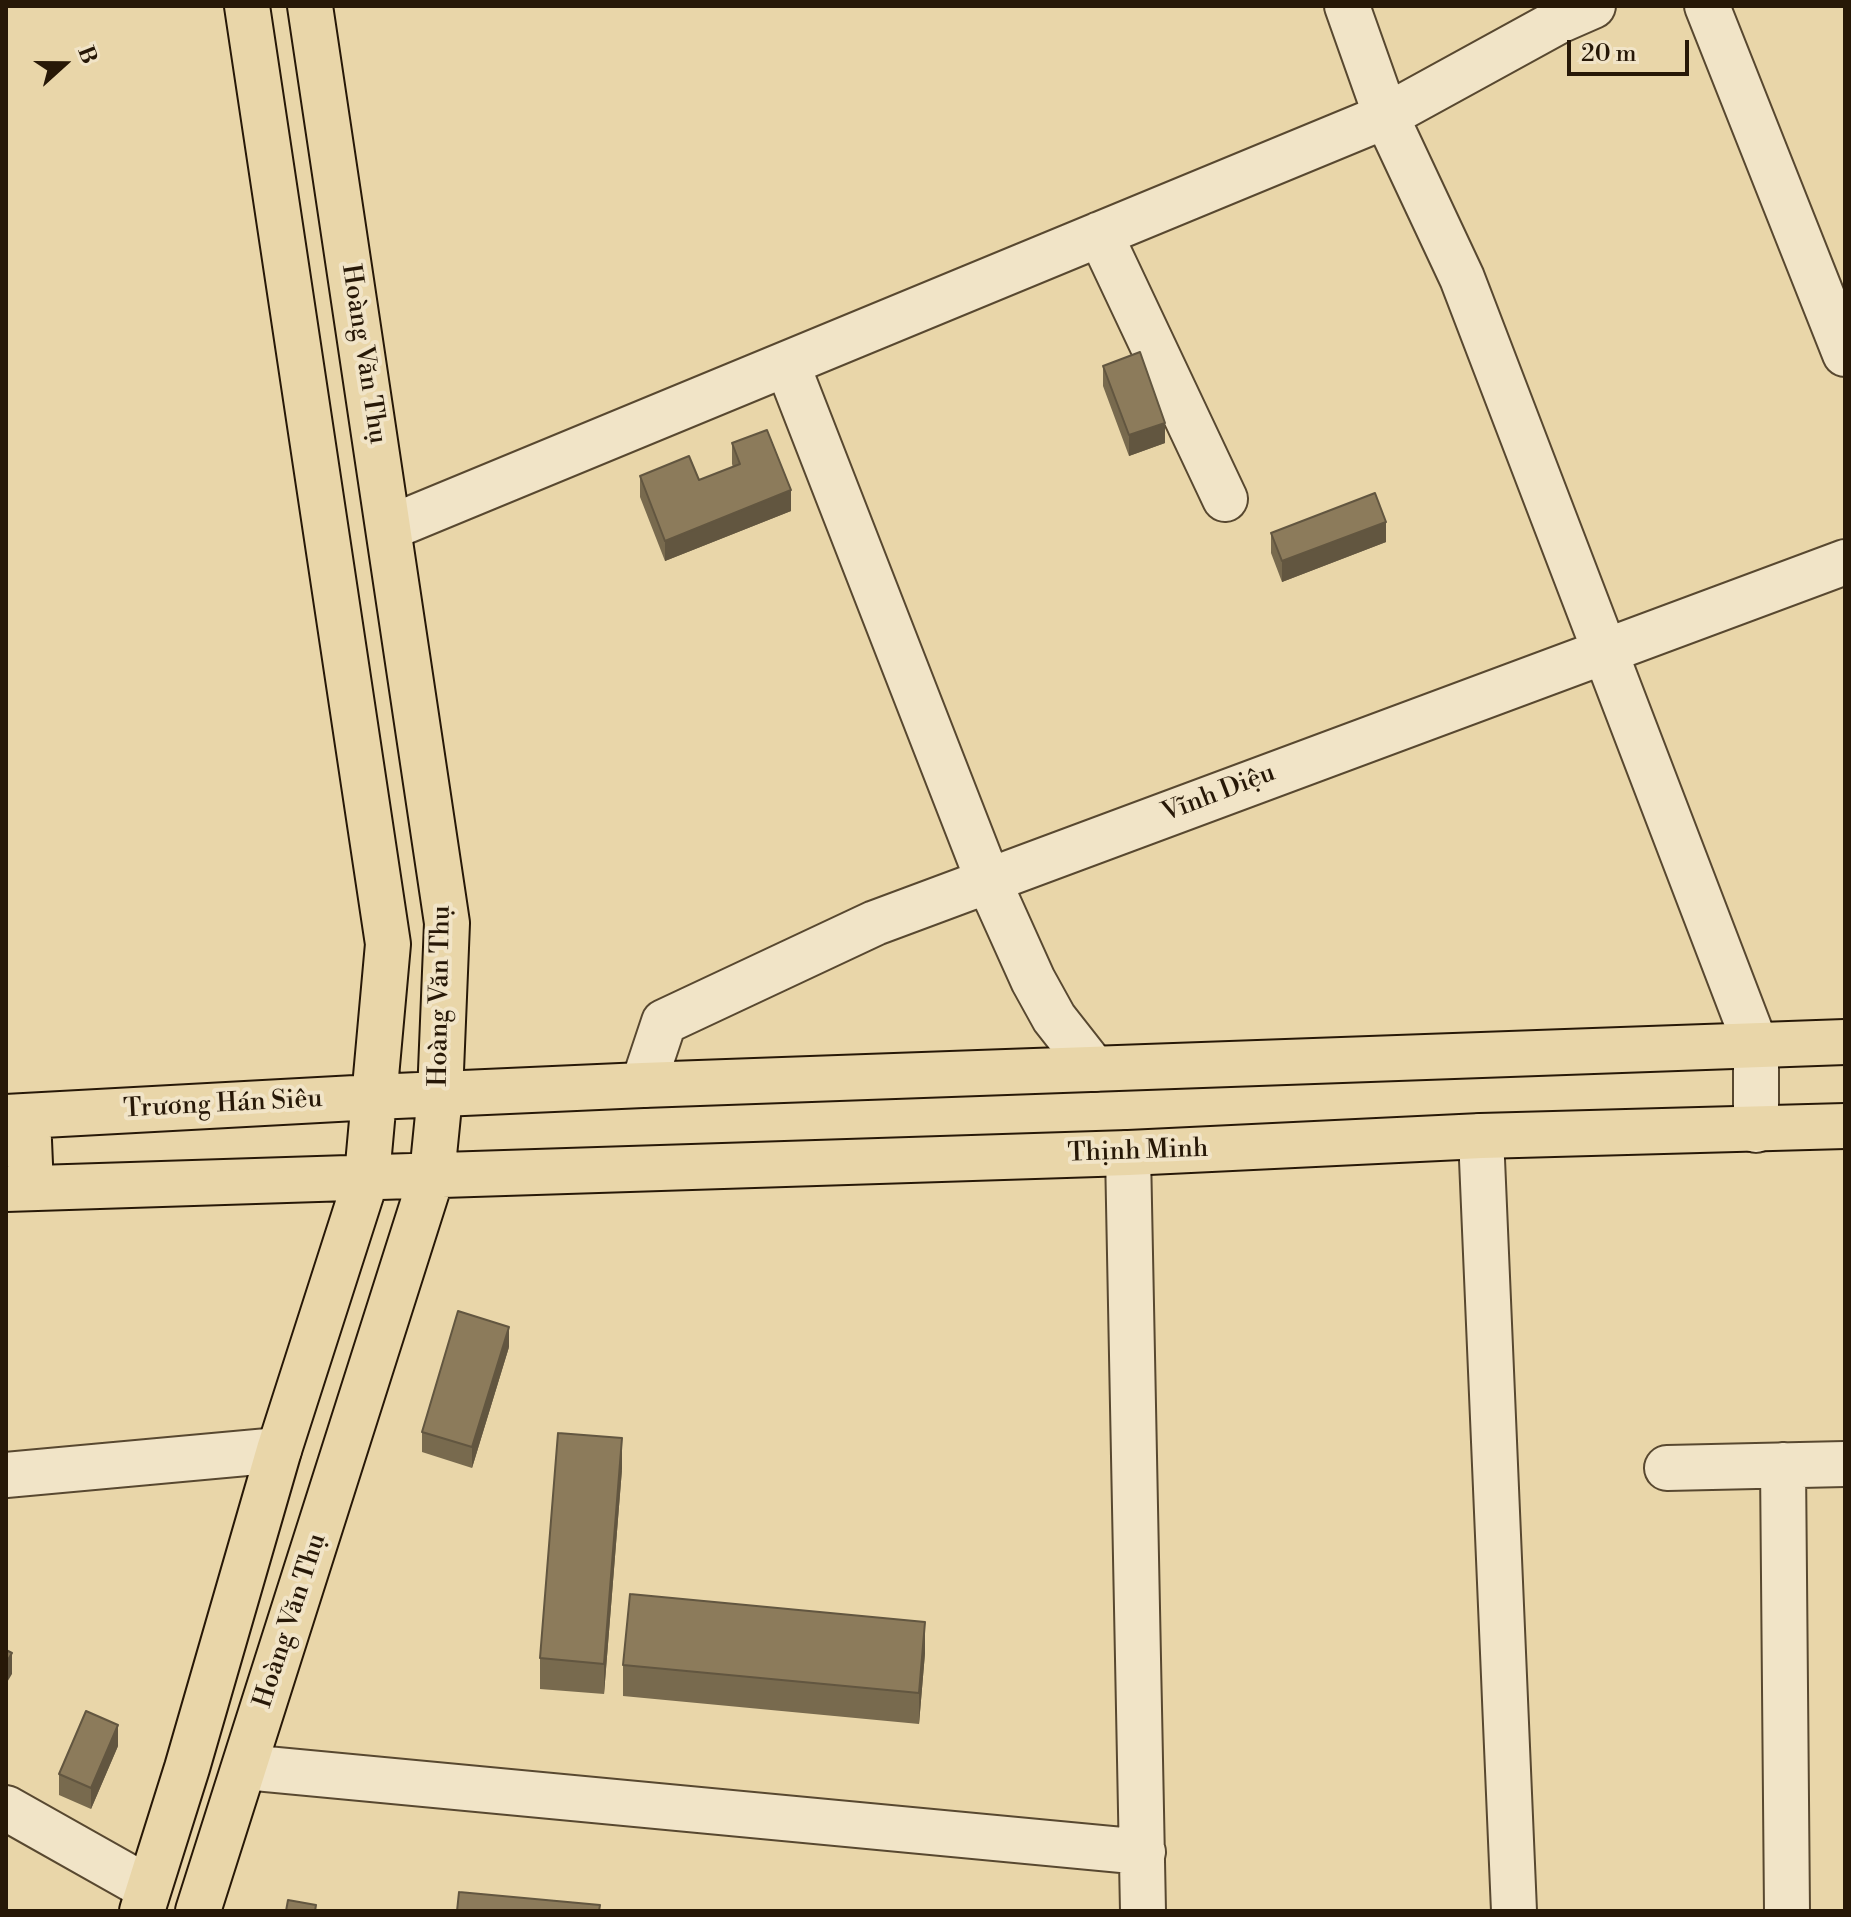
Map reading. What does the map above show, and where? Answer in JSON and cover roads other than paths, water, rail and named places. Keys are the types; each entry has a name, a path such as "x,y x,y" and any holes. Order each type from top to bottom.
{"main road":[{"name":"Hoàng Văn Thụ","path":"145,1900 187,1768 279,1450 367,1176 388,944 247,6"},
{"name":"Hoàng Văn Thụ","path":"198,1911 432,1175 440,1095 447,923 310,6"},
{"path":"440,1095 1845,1042"},
{"name":"Trương Hán Siêu","path":"17,1117 440,1095"},
{"path":"17,1117 18,1188 432,1175"},
{"name":"Thịnh Minh","path":"432,1175 1128,1153 1481,1136 1845,1126"}],"street":[{"path":"1347,6 1386,116 1462,278 1756,1046 1756,1130"},
{"path":"389,528 1386,116 1561,20 1593,6"},
{"path":"1707,6 1845,354"},
{"path":"1100,234 1225,499"},
{"path":"787,364 988,880 1033,980 1054,1018 1094,1069"},
{"name":"Vĩnh Diệu","path":"643,1085 664,1022 875,923 1845,562"},
{"path":"1481,1136 1514,1911"},
{"path":"1128,1153 1143,1911"},
{"path":"6,1475 279,1450"},
{"path":"1667,1468 1845,1464"},
{"path":"1783,1465 1787,1911"},
{"path":"245,1767 1143,1852"},
{"path":"6,1808 145,1900"}]}
